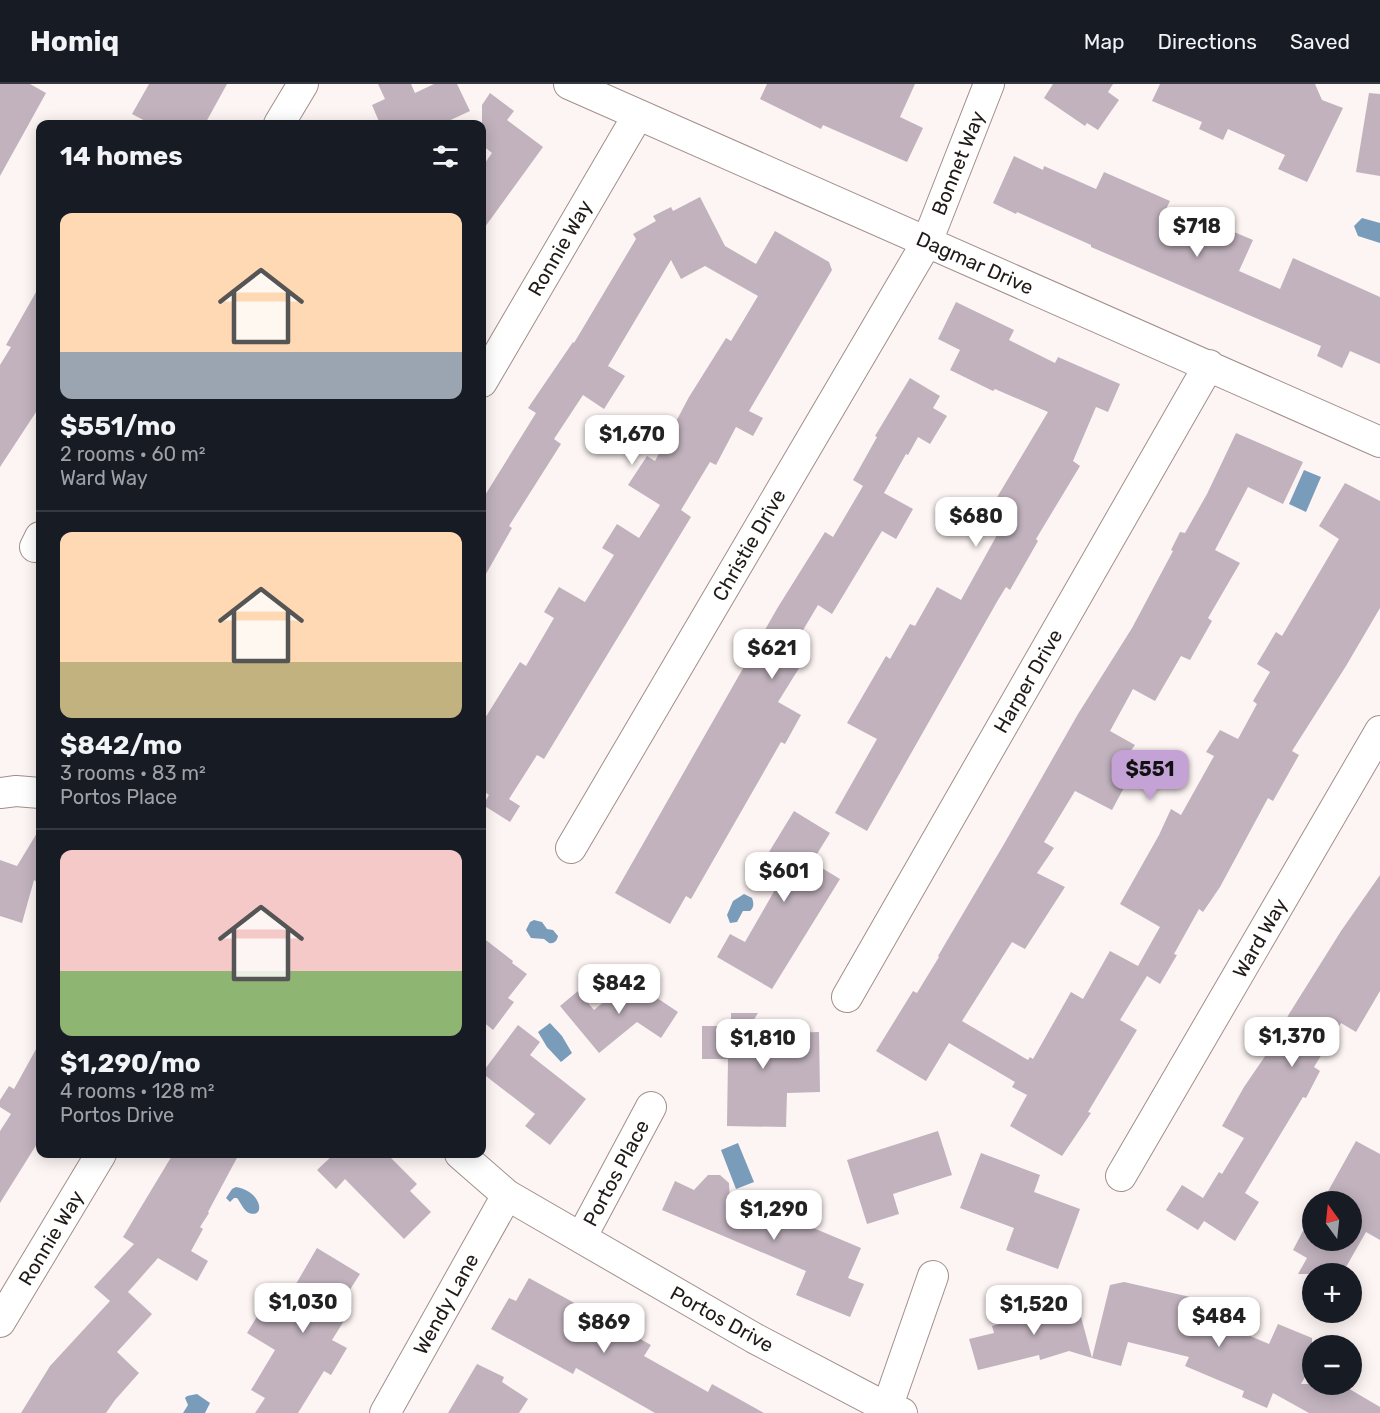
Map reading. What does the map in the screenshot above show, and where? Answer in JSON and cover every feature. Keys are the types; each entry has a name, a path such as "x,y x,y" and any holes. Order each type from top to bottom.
{"street":[{"path":"281,120 303,84"},
{"name":"Dagmar Drive","path":"569,84 1380,442"},
{"name":"Bonnet Way","path":"927,242 989,84"},
{"name":"Ronnie Way","path":"486,375 638,115"},
{"name":"Christie Drive","path":"571,848 927,242"},
{"name":"Harper Drive","path":"847,997 1209,365"},
{"name":"Ward Way","path":"1121,1176 1380,731"},
{"path":"0,793 16,790 36,792"},
{"name":"Portos Place","path":"582,1238 651,1107"},
{"name":"Ronnie Way","path":"0,1322 99,1158"},
{"name":"Portos Drive","path":"465,1158 507,1195 754,1338 895,1411"},
{"name":"Wendy Lane","path":"385,1413 507,1195"},
{"path":"895,1411 933,1276"}],"water":[{"path":"1362,218 1380,223 1380,243 1358,236 1354,226"},
{"path":"1304,470 1321,477 1306,512 1289,504"},
{"path":"744,894 752,898 752,908 750,911 743,911 737,922 730,923 727,915 733,901"},
{"path":"534,920 542,922 547,929 553,930 558,936 555,942 549,943 544,939 531,938 526,930 530,922"},
{"path":"550,1023 562,1036 572,1053 561,1062 547,1047 538,1032"},
{"path":"738,1143 754,1182 736,1189 721,1150"},
{"path":"236,1187 245,1190 256,1199 259,1204 258,1212 249,1213 237,1198 230,1202 226,1198"},
{"path":"197,1394 210,1403 205,1413 183,1413 188,1405 185,1398"}],"building":[{"path":"0,84 30,84 46,93 0,176"},
{"path":"149,84 227,84 207,120 143,120 132,114"},
{"path":"378,84 411,84 415,93 434,84 457,84 470,111 451,120 378,120 372,105 385,99"},
{"path":"767,84 915,84 900,117 923,128 907,162 823,125 821,129 760,99"},
{"path":"1053,84 1113,84 1108,92 1119,100 1098,130 1087,123 1085,126 1044,98"},
{"path":"1160,84 1315,84 1322,100 1343,108 1307,182 1278,169 1285,155 1228,129 1223,140 1199,129 1202,122 1152,101"},
{"path":"490,93 514,111 507,120 543,147 486,225 486,161 492,153 486,148 486,120 482,120 482,105"},
{"path":"1369,93 1380,94 1380,176 1356,172"},
{"path":"1014,156 1043,170 1044,166 1096,189 1104,172 1170,201 1164,213 1198,228 1203,226 1225,236 1227,229 1253,240 1239,271 1280,289 1293,258 1380,297 1380,364 1350,351 1342,368 1317,356 1321,346 993,203"},
{"path":"700,197 725,246 756,264 775,231 829,262 832,270 749,411 763,418 753,436 736,427 716,465 710,462 681,510 691,517 544,759 537,755 509,799 520,806 510,822 486,807 489,795 486,793 486,717 520,662 526,666 554,618 544,612 559,587 585,602 614,555 602,548 617,524 639,538 660,505 628,485 647,456 655,461 689,397 726,338 731,341 758,296 705,266 681,279 671,260 608,366 625,376 604,409 583,395 554,439 561,444 509,526 512,528 486,574 486,494 536,413 528,408 574,343 636,239 633,234 656,221 653,216 671,207 673,211"},
{"path":"36,292 36,412 0,467 0,365 11,347 6,345"},
{"path":"956,302 1014,330 1009,340 1055,363 1058,357 1120,384 1108,412 1096,407 1073,461 1080,466 1036,539 1038,541 1010,590 1006,587 998,600 867,831 835,813 877,739 847,723 886,656 890,659 910,624 915,626 937,587 961,600 1012,508 996,499 1048,412 995,389 993,391 950,370 960,350 938,339"},
{"path":"910,378 940,396 933,408 947,416 930,444 918,437 884,493 913,509 896,539 882,531 832,614 818,605 787,657 801,665 778,702 801,715 785,744 781,742 691,899 686,896 670,924 615,893 778,607 825,532 833,537 863,486 853,480 877,437 875,436"},
{"path":"1236,433 1303,462 1283,504 1248,487 1215,550 1240,563 1208,618 1212,621 1190,660 1181,656 1155,701 1133,689 1110,731 1135,745 1113,775 1127,782 1112,810 1075,791 1044,842 1054,848 1037,873 1065,887 1025,949 1012,942 962,1021 1028,1060 1030,1057 1033,1059 1071,992 1083,999 1110,951 1138,966 1160,927 1120,904 1171,809 1181,815 1214,756 1206,752 1220,730 1238,739 1257,704 1253,701 1270,672 1257,664 1276,632 1282,636 1339,539 1319,526 1345,483 1380,501 1380,608 1292,751 1299,755 1273,801 1268,798 1220,887 1203,912 1199,909 1160,984 1147,976 1120,1020 1137,1030 1088,1112 1091,1113 1062,1156 1010,1126 1027,1095 1012,1087 1015,1082 949,1043 926,1081 876,1051 913,991 917,993 939,957 1078,714 1132,628 1173,551 1171,550 1180,532 1185,533 1207,494"},
{"path":"794,811 830,833 812,862 840,879 772,989 717,957 730,934 745,942 776,888 755,875"},
{"path":"36,835 36,881 34,880 22,923 0,916 0,860 17,866"},
{"path":"1380,875 1380,991 1356,1032 1341,1023 1314,1067 1320,1071 1306,1098 1303,1097 1245,1193 1259,1202 1235,1241 1204,1221 1198,1230 1166,1210 1182,1185 1203,1198 1219,1172 1222,1174 1244,1138 1222,1126 1341,931"},
{"path":"486,940 527,974 508,998 514,1002 493,1030 486,1024"},
{"path":"630,980 678,1012 661,1038 637,1022 599,1053 560,1006 578,991 594,1010"},
{"path":"731,1013 758,1013 745,1034 819,1032 820,1092 787,1093 786,1127 727,1126 728,1059 702,1059 702,1026 731,1026"},
{"path":"518,1025 540,1042 530,1055 586,1099 550,1145 525,1126 535,1114 486,1076 486,1068"},
{"path":"36,1049 36,1145 0,1203 0,1131 11,1114 0,1107 0,1100 9,1086 14,1089"},
{"path":"938,1131 952,1175 893,1194 899,1214 867,1224 847,1160"},
{"path":"1356,1141 1380,1154 1380,1240 1366,1232 1362,1239 1362,1191 1328,1191"},
{"path":"981,1153 1040,1175 1034,1192 1080,1209 1058,1269 1006,1250 1014,1228 960,1208"},
{"path":"171,1158 237,1158 200,1227 203,1229 191,1251 208,1261 197,1281 158,1258 128,1292 152,1314 117,1352 139,1373 106,1413 21,1413 50,1366 110,1301 94,1287 134,1244 123,1237"},
{"path":"330,1158 391,1158 417,1184 410,1191 431,1212 404,1239 345,1179 336,1189 317,1170"},
{"path":"708,1175 720,1175 729,1183 730,1200 789,1226 792,1219 861,1248 848,1278 864,1284 850,1317 796,1295 806,1271 662,1210 675,1181 694,1190"},
{"path":"1302,1233 1302,1251 1355,1251 1348,1263 1304,1263 1307,1258 1293,1250"},
{"path":"317,1248 360,1274 342,1302 352,1308 332,1340 347,1348 331,1375 324,1371 298,1413 255,1413 265,1398 251,1390 275,1350 247,1333 272,1292 286,1301"},
{"path":"529,1278 651,1345 644,1356 708,1392 712,1384 764,1413 655,1413 576,1368 573,1374 491,1329 509,1298 516,1301"},
{"path":"1124,1282 1217,1303 1236,1311 1229,1327 1269,1344 1278,1324 1305,1335 1302,1335 1302,1395 1360,1395 1380,1407 1380,1413 1309,1413 1273,1393 1267,1408 1242,1397 1244,1391 1185,1366 1189,1357 1128,1342 1121,1366 1092,1358 1110,1285"},
{"path":"1061,1298 1062,1302 1076,1298 1092,1358 1069,1351 1040,1360 1039,1355 978,1370 969,1339 994,1333 992,1326 1036,1313 1033,1305"},
{"path":"477,1364 504,1377 502,1382 528,1399 519,1413 448,1413"}]}
